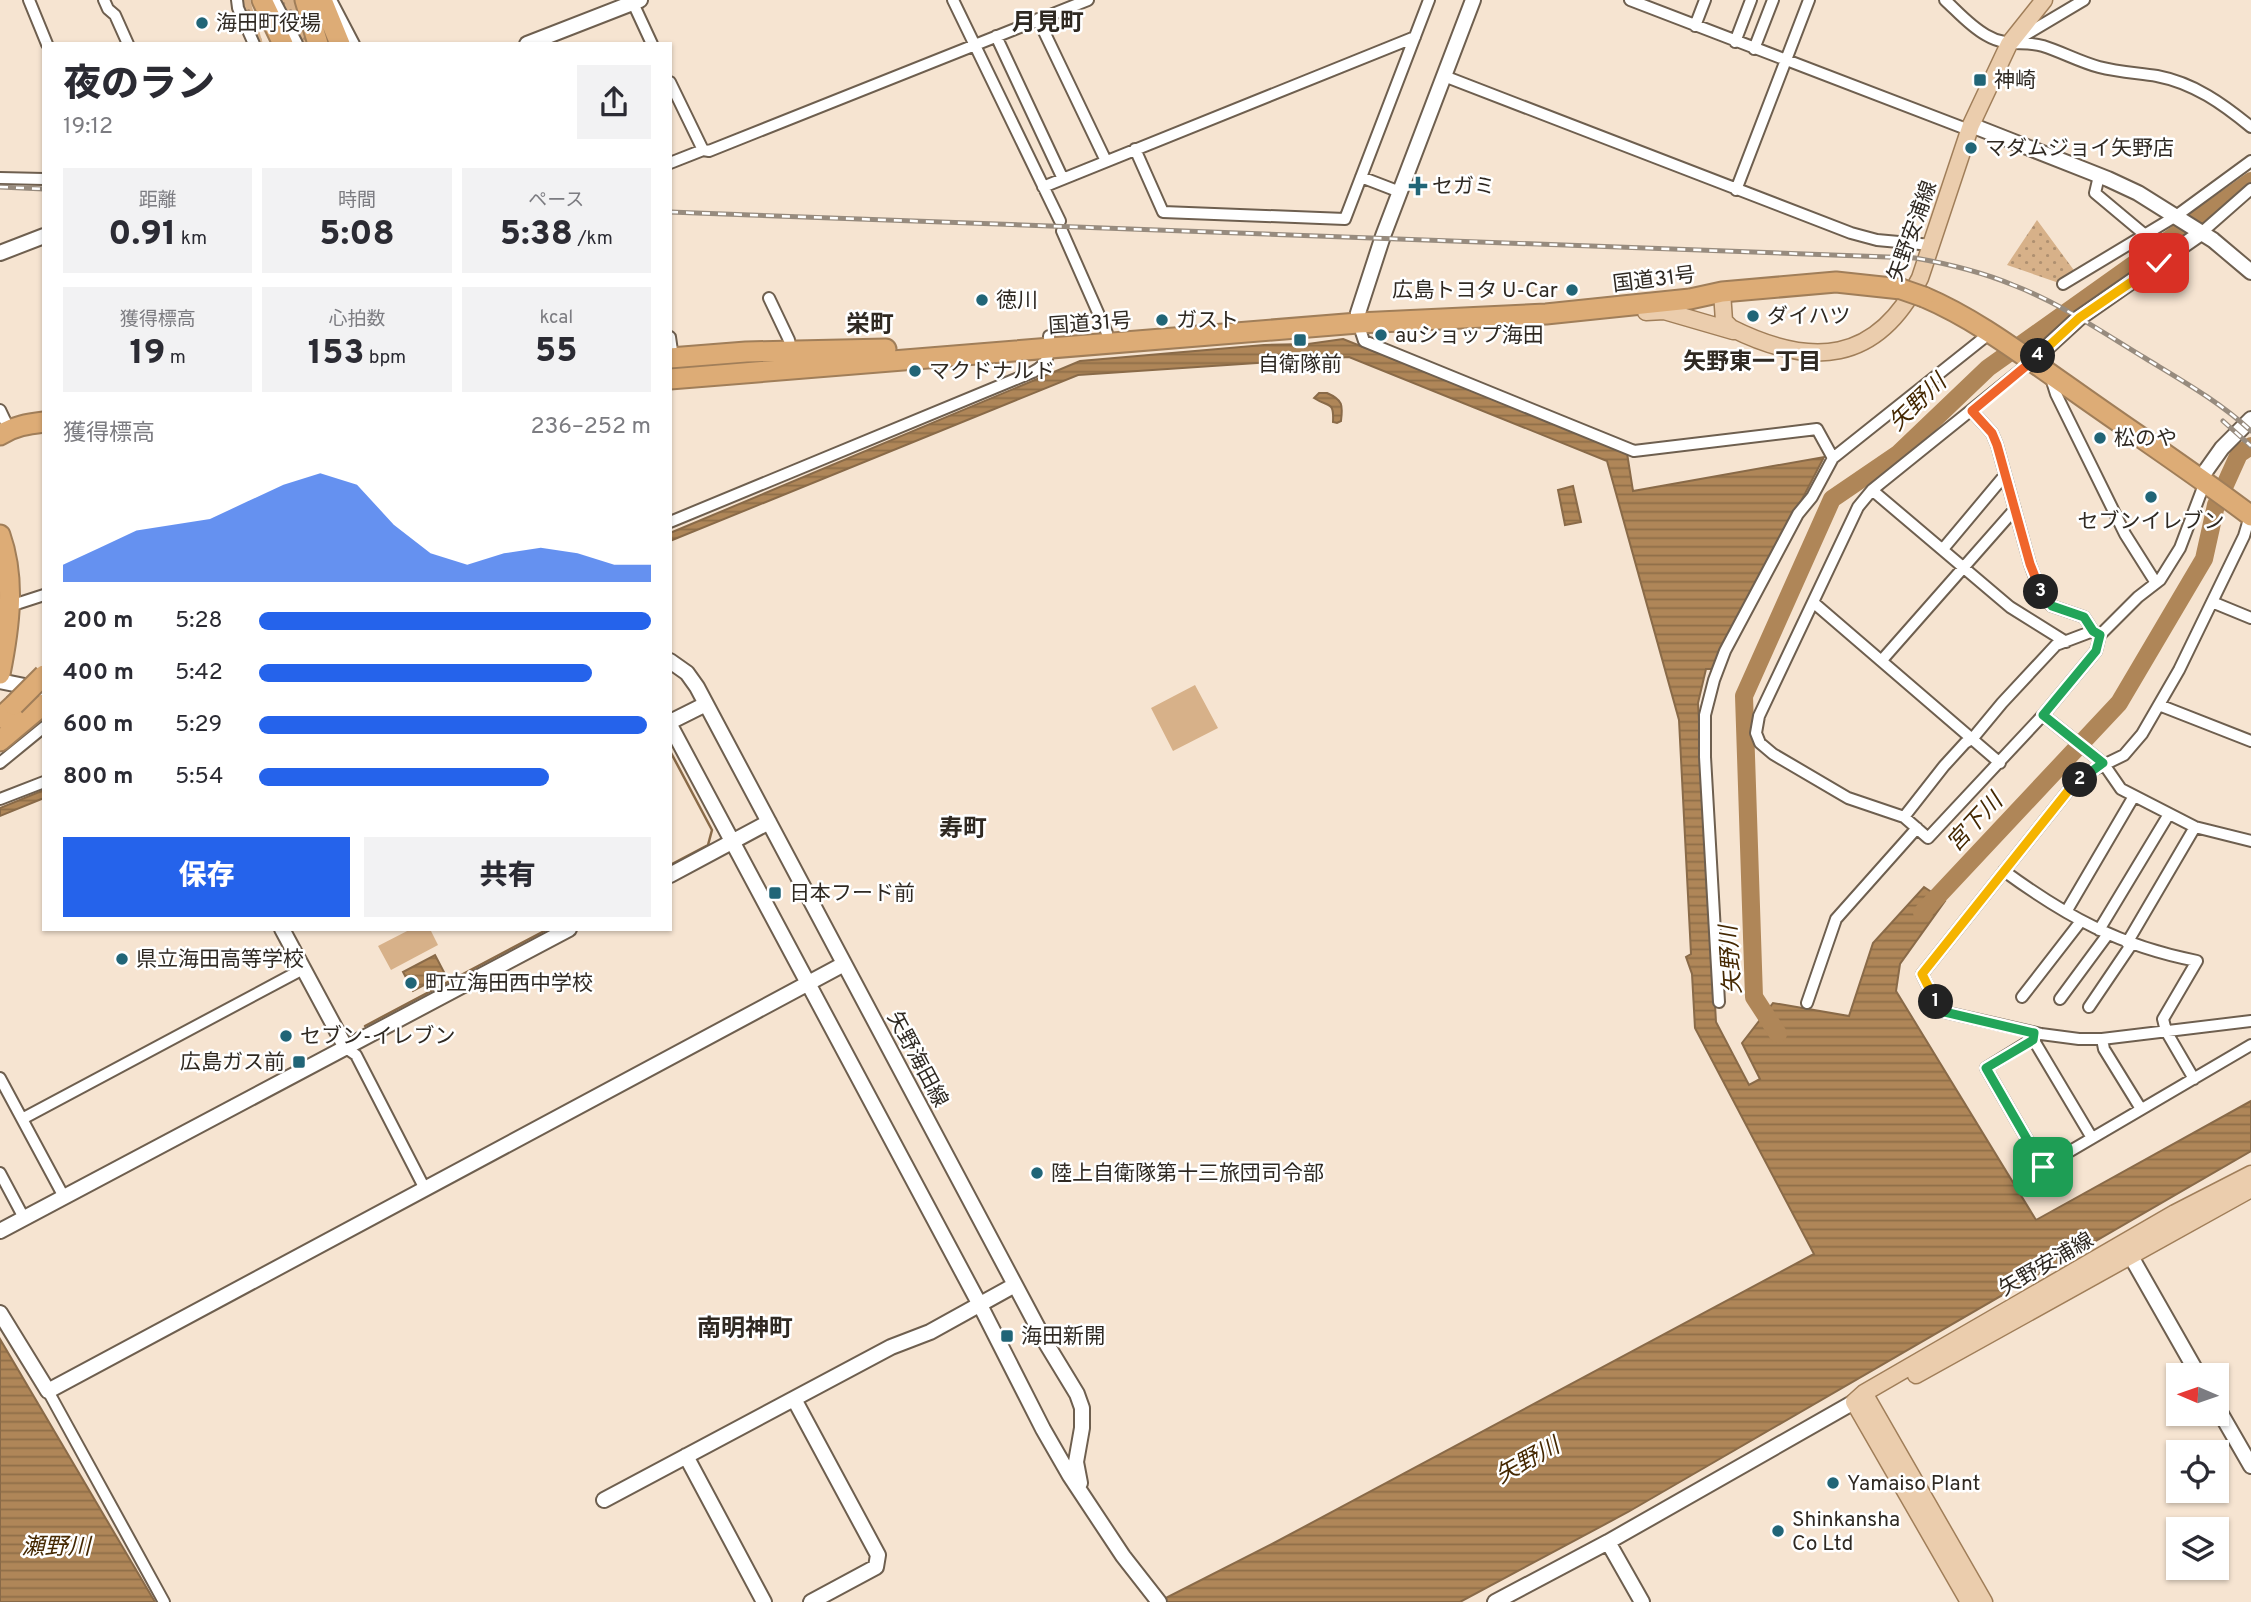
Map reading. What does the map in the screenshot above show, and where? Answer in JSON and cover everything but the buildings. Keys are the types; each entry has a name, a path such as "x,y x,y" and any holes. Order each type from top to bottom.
{"highway":[{"path":"305,0 317,42"},
{"path":"322,0 339,42"},
{"path":"262,3 270,42"},
{"path":"262,3 282,42"},
{"name":"国道31号","path":"672,361 1018,351 1107,333 1358,318 1546,314 1690,299 1722,292 1836,282 1900,289 1953,309 2251,516"},
{"name":"国道31号","path":"672,379 793,359 878,350 1049,343 1540,305 1691,290 1722,292"},
{"path":"672,361 707,365 793,359"},
{"path":"4,432 42,422"},
{"path":"0,535 5,554 10,606 8,636 0,674"},
{"path":"7,711 42,675"},
{"path":"7,711 36,684"},
{"path":"0,741 42,706"},
{"path":"0,752 42,718"}],"main road":[{"name":"矢野安浦線","path":"1722,292 1724,321 1731,328 1784,350 1822,353 1862,342 1879,332 1909,301 1920,278 1970,128 2009,44 2033,7 2044,0"},
{"path":"1546,314 1664,311 1745,335"},
{"name":"矢野安浦線","path":"2127,1250 2175,1213 2251,1174"},
{"name":"矢野安浦線","path":"1862,1399 2127,1250 2251,1189"},
{"path":"1862,1399 1969,1602"},
{"path":"1862,1399 1984,1602"}],"street":[{"path":"29,0 46,42"},
{"path":"104,0 115,15 127,42"},
{"path":"237,0 253,42"},
{"path":"331,0 353,42"},
{"path":"953,0 1043,187 1107,333"},
{"path":"672,162 702,150 709,151 1088,0"},
{"path":"1135,149 1163,212 1345,219 1429,0"},
{"path":"1473,0 1400,192 1358,318 1364,341 1634,451 1817,429 1833,457"},
{"path":"1630,0 1784,61 2099,176 2138,193 2178,217 2251,272"},
{"path":"1695,26 1705,0"},
{"path":"1735,42 1751,0"},
{"path":"1754,49 1773,0"},
{"path":"1737,190 1809,0"},
{"path":"1945,0 1976,29 2009,44 2043,46 2095,66 2185,84 2202,91 2251,127"},
{"path":"2009,44 2084,0"},
{"path":"532,42 632,2 651,42"},
{"path":"262,3 293,42"},
{"path":"1038,19 1107,161"},
{"path":"996,36 1063,179"},
{"path":"1043,187 1415,37"},
{"path":"1444,76 1737,190 1864,236 1877,240 1931,244"},
{"path":"672,86 702,150"},
{"path":"2063,284 2144,234 2178,217 2251,160"},
{"path":"2099,176 2095,193 2144,234 2159,263"},
{"path":"1361,177 1400,192"},
{"path":"0,178 42,179"},
{"path":"1972,411 1992,433 2042,596 2052,606 2084,617 2097,633 2096,651 2000,763 1928,838 1904,817 1848,798 1773,754 1760,743 1756,733 1759,716 1858,507 1872,490 1972,411 2079,318 2159,263 2251,189"},
{"path":"0,253 42,237"},
{"path":"769,298 793,359"},
{"path":"1719,1002 1705,715 1725,651 1798,514 1812,497 1833,457 1993,335"},
{"path":"672,521 1022,377 1044,365 1049,343"},
{"path":"1018,351 1024,361 1022,377"},
{"path":"2050,375 2056,394 2119,523 2155,583"},
{"path":"0,410 4,432"},
{"path":"1904,817 1951,758 1973,738 2056,645 2097,633 2160,580 2180,548 2210,486 2222,448 2251,419"},
{"path":"1942,549 2006,475"},
{"path":"1872,490 2010,607 2066,642"},
{"path":"1882,660 2015,509"},
{"path":"2251,516 2212,602 2142,734 2124,755 2087,773 2068,791 1922,974 1940,1011 2033,1036 2102,1039 2251,1021"},
{"path":"10,606 42,596"},
{"path":"2212,602 2251,618"},
{"path":"1814,603 2000,763"},
{"name":"矢野海田線","path":"672,663 691,678 706,704 1015,1286 1080,1401 1083,1422 1076,1462 1082,1491"},
{"path":"0,681 36,684"},
{"path":"672,722 706,704"},
{"path":"2159,705 2251,741"},
{"path":"2043,715 2103,763 2121,789 2195,827 2251,841"},
{"name":"矢野海田線","path":"672,727 1043,1429 1123,1556 1159,1602"},
{"path":"0,763 42,729"},
{"path":"0,799 42,783"},
{"path":"2066,912 2134,796"},
{"path":"2060,999 2103,932 2169,814"},
{"path":"672,874 769,822"},
{"path":"2089,1007 2129,944 2195,827"},
{"path":"1807,1003 1836,919 1917,828"},
{"path":"2004,871 2036,895 2103,932 2129,944 2197,961 2163,1019 2166,1031 2194,1079"},
{"path":"2022,996 2081,921"},
{"path":"283,931 346,1048 356,1055 425,1189"},
{"path":"0,1231 565,931"},
{"path":"48,1391 844,964"},
{"path":"22,1119 303,969"},
{"path":"2033,1036 2092,1138"},
{"path":"2033,1036 1986,1068 2043,1167 2251,1045"},
{"path":"2102,1039 2104,1049 2141,1110"},
{"path":"0,1078 64,1197"},
{"path":"0,1173 24,1218"},
{"path":"2127,1250 2192,1363"},
{"path":"604,1500 891,1347 930,1332 1015,1286"},
{"path":"0,1313 48,1391 164,1602"},
{"path":"794,1399 879,1560 876,1567 811,1602"},
{"path":"1495,1602 1608,1542 1862,1399"},
{"path":"2228,1426 2251,1466"},
{"path":"686,1456 764,1602"},
{"path":"1608,1542 1642,1602"}],"shaded area":[{"path":"242,0 250,0 262,42 258,42"},
{"path":"281,0 315,0 330,42 301,42"},
{"path":"2037,220 2076,273 2059,283 2007,265"},
{"path":"1195,685 1218,728 1173,751 1151,708"},
{"path":"407,931 431,931 438,945 391,970 378,946"}],"water":[{"path":"1343,339 1627,453 1633,491 1824,457 1714,669 1706,669 1698,703 1716,1022 1749,1085 1760,1079 1742,1043 1773,1003 1849,1016 1873,943 1924,887 1945,901 1900,964 1896,991 2036,1220 2251,1101 2251,1151 1628,1512 1460,1602 1158,1602 1272,1544 1814,1254 1695,1028 1692,974 1686,957 1691,954 1679,720 1607,461 1349,357 1078,375 672,540 672,532 1080,361 1264,345 1308,344"},
{"path":"1319,393 1327,393 1341,404 1341,421 1337,423 1333,422 1330,405 1314,398"},
{"path":"1573,486 1581,522 1565,525 1558,490"},
{"path":"42,791 42,799 0,816 0,808"},
{"path":"435,955 445,974 413,991 403,972"},
{"name":"瀬野川","path":"0,1339 155,1602 0,1602"}],"waterway":[{"name":"矢野川","path":"1778,1034 1754,997 1744,696 1832,499 1898,454 1988,368 2251,181"},
{"name":"宮下川","path":"1922,913 2119,703 2204,559 2216,505 2239,454 2251,446"},
{"path":"672,755 712,830 708,845 672,864"},
{"path":"365,1026 544,931"}],"railway":[{"path":"0,187 42,189"},
{"path":"672,212 1915,258 1989,276 2047,300 2200,392 2251,431"},
{"path":"2223,421 2251,446"}],"place":[{"name":"海田町役場","path":"202,23"},
{"name":"神崎","path":"1980,80"},
{"name":"マダムジョイ矢野店","path":"1971,148"},
{"name":"セガミ","path":"1418,186"},
{"name":"広島トヨタ U-Car","path":"1572,290"},
{"name":"徳川","path":"982,300"},
{"name":"ダイハツ","path":"1753,316"},
{"name":"ガスト","path":"1162,320"},
{"name":"auショップ海田","path":"1381,335"},
{"name":"自衛隊前","path":"1300,340"},
{"name":"マクドナルド","path":"915,371"},
{"name":"松のや","path":"2100,438"},
{"name":"セブンイレブン","path":"2151,497"},
{"name":"日本フード前","path":"775,893"},
{"name":"県立海田高等学校","path":"122,959"},
{"name":"町立海田西中学校","path":"411,983"},
{"name":"セブン-イレブン","path":"286,1036"},
{"name":"広島ガス前","path":"299,1062"},
{"name":"陸上自衛隊第十三旅団司令部","path":"1037,1173"},
{"name":"海田新開","path":"1007,1336"},
{"name":"Yamaiso Plant","path":"1833,1483"},
{"name":"Shinkansha Co Ltd","path":"1778,1531"}],"district":[{"name":"月見町","path":"1048,22"},
{"name":"栄町","path":"870,324"},
{"name":"矢野東一丁目","path":"1752,361"},
{"name":"寿町","path":"963,828"},
{"name":"南明神町","path":"745,1328"}],"route":[{"path":"2043,1167 1986,1068 2033,1040 2034,1033 1940,1011 1922,974 2068,791 2087,773 2103,763 2043,715 2096,651 2100,635 2093,631 2084,617 2052,606 2042,596 2030,564 1997,445 1992,433 1972,411 2079,318 2159,263"}]}
